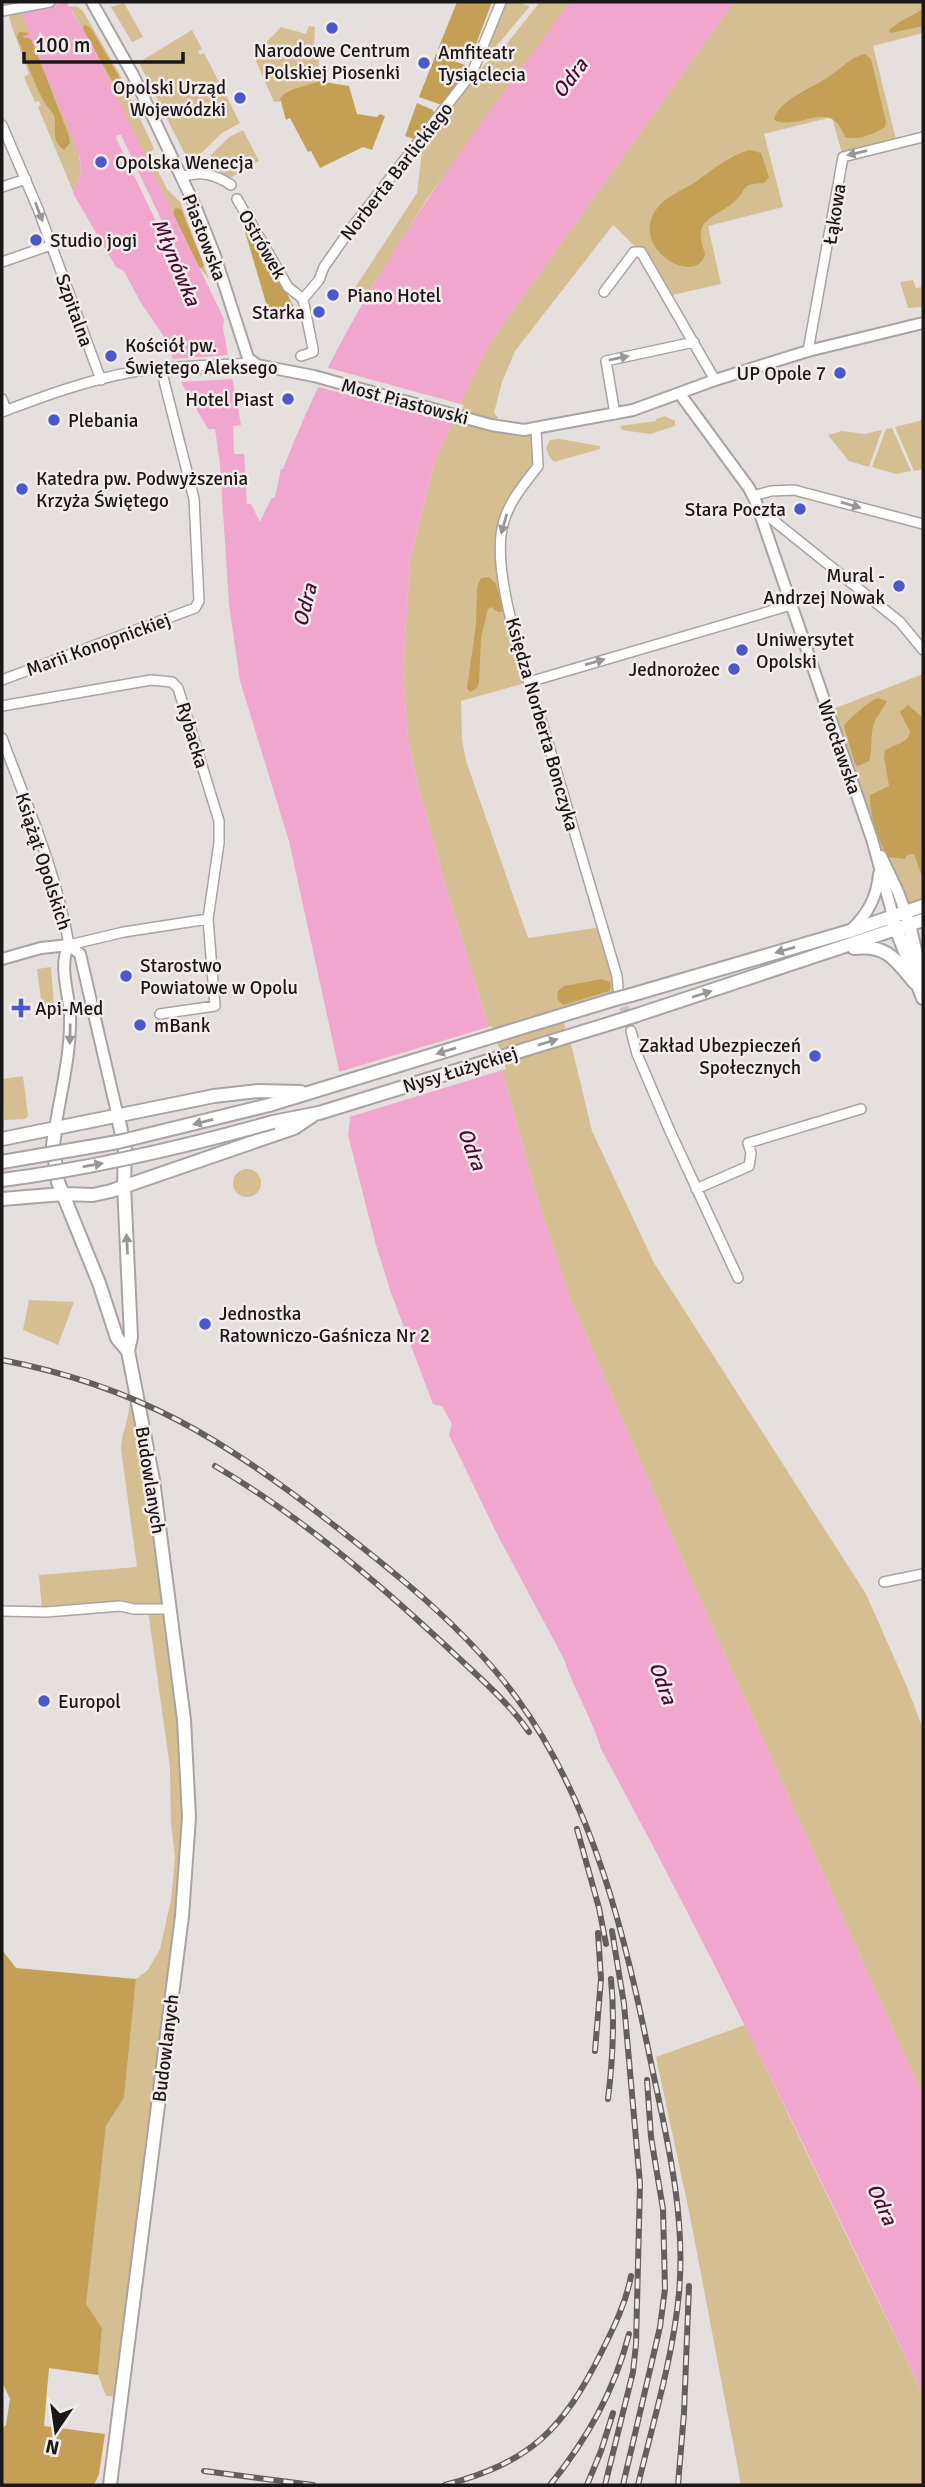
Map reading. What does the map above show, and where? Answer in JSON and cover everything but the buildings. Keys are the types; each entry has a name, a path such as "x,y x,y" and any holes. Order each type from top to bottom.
{"main road":[{"name":"Nysy Łużyckiej","path":"2,1162 106,1145 269,1105 558,1017 615,995 631,995 850,931 923,906"},
{"name":"Wrocławska","path":"899,913 910,926 923,998"},
{"name":"Wrocławska","path":"899,913 896,930 921,984"},
{"name":"Nysy Łużyckiej","path":"2,1180 116,1161 273,1122 292,1123 319,1112 637,1015 923,920"},
{"path":"833,951 866,947 880,949 921,984"},
{"path":"2,1139 238,1093 312,1092"},
{"name":"Budowlanych","path":"110,2485 187,1872 189,1777 153,1480 128,1351 131,1338 124,1185 125,1149 118,1117"},
{"path":"2,1199 63,1194 93,1195 292,1123"},
{"name":"Budowlanych","path":"55,1129 54,1163 63,1194 99,1283 117,1338 128,1351"}],"street":[{"path":"4,11 50,2"},
{"name":"Piastowska","path":"92,2 128,65 182,177 208,236 248,358 252,363"},
{"name":"Norberta Barlickiego","path":"303,299 319,280 324,267 347,234 472,73 501,2"},
{"name":"Szpitalna","path":"2,125 26,179 101,380"},
{"name":"Łąkowa","path":"808,351 843,157 923,137"},
{"name":"Ostrówek","path":"182,177 191,173 212,175 231,186"},
{"path":"2,187 26,179"},
{"name":"Ostrówek","path":"237,199 288,287 303,299"},
{"path":"2,262 51,245"},
{"path":"604,292 634,252 641,252 715,380"},
{"path":"301,356 313,352 303,299"},
{"name":"Most Piastowski","path":"252,363 314,376 513,430 536,429 615,415 808,351 923,323"},
{"path":"615,415 606,361 694,342"},
{"path":"2,399 4,411 101,380 160,369 252,363"},
{"name":"Marii Konopnickiej","path":"2,680 195,608 199,601 194,499 160,369"},
{"name":"Wrocławska","path":"680,394 753,496 872,839 879,868 899,913"},
{"name":"Księdza Norberta Bonczyka","path":"536,429 538,466 510,506 502,524 500,543 508,599 529,682 617,976 615,995"},
{"path":"753,496 771,491 806,492 923,524"},
{"path":"758,508 900,622 923,650"},
{"path":"529,682 791,606"},
{"name":"Rybacka","path":"2,706 151,680 172,682 178,688 219,821 219,843 208,919"},
{"name":"Książąt Opolskich","path":"2,738 53,877 65,918 69,945 65,968 70,1045 55,1129"},
{"name":"Wrocławska","path":"872,839 898,892 899,913"},
{"path":"850,931 865,915 874,899 879,868"},
{"path":"2,959 41,948 208,919 215,1006 160,1014"},
{"name":"Książąt Opolskich","path":"69,945 80,954 118,1117"},
{"path":"631,1031 637,1054 737,1278"},
{"path":"696,1189 749,1167 751,1153 748,1143 861,1109"},
{"path":"884,1582 923,1574"},
{"path":"2,1611 46,1612 120,1606 168,1609"}],"shaded area":[{"path":"6,2 16,2 23,16 79,152 81,173 73,191 38,107 41,106 39,101 35,102 24,77 29,74"},
{"path":"457,2 492,2 470,60 438,49"},
{"path":"501,2 517,2 530,6 484,61 479,61"},
{"path":"540,2 570,2 427,199 364,300 351,294 417,193 422,151 483,66 505,46"},
{"path":"734,2 923,2 923,33 873,46 897,144 843,157 832,117 764,134 783,207 708,226 721,284 668,296 641,252 613,225 515,351 502,382 494,413 498,417 497,426 536,429 538,466 502,524 502,567 529,682 461,701 462,740 466,761 528,938 602,927 624,994 561,1014 592,1131 654,1263 866,1594 923,1729 923,2096 683,1561 569,1295 537,1197 502,1070 447,890 408,740 403,670 410,560 434,464 490,343"},
{"path":"124,3 143,37 132,42 111,7"},
{"path":"69,6 83,11 120,75 154,149 149,153 167,189 180,202 209,279 199,267 92,46"},
{"path":"923,9 923,26 891,33 889,30 898,23"},
{"path":"84,25 92,30 122,82 124,88 121,92 116,88 83,29"},
{"path":"309,26 315,27 314,47 319,57 318,81 289,91 281,97 282,101 274,102 256,61 256,53 281,27 306,34"},
{"path":"192,30 202,49 198,51 200,55 204,53 240,123 222,133 190,164 140,65 141,61"},
{"path":"19,32 30,33 23,38 31,38 69,136 70,143 64,150 57,142 54,116 33,79 17,37"},
{"path":"436,54 467,66 458,84 442,105 419,97"},
{"path":"865,54 871,59 885,127 866,136 850,138 845,137 839,125 832,119 823,117 795,122 774,120 782,106 790,100 851,60"},
{"path":"318,81 349,86 357,114 385,116 372,150 363,147 320,168 290,118 286,120 280,98 293,89"},
{"path":"417,103 433,110 434,115 414,139 405,136"},
{"path":"243,130 259,161 230,178 208,158 229,137"},
{"path":"750,150 761,153 769,177 764,183 747,186 734,202 707,221 701,233 705,253 700,263 691,267 680,266 668,260 658,251 651,239 650,226 655,211 668,198 720,164"},
{"path":"175,208 181,209 204,265 202,268 199,267 173,214"},
{"path":"250,223 294,307 269,313 243,225"},
{"path":"913,280 916,288 923,287 923,307 908,308 900,282"},
{"path":"665,416 675,421 675,426 650,434 622,430 620,426 656,421"},
{"path":"923,420 923,469 914,471 895,427"},
{"path":"892,428 911,471 896,474 872,467 886,429"},
{"path":"882,430 869,467 849,461 828,435 842,431 864,434"},
{"path":"550,440 600,446 600,449 554,462 546,448"},
{"path":"489,577 496,584 503,608 502,612 491,607 488,609 481,638 479,683 477,688 470,692 467,688 476,625 477,587 481,578"},
{"path":"923,674 923,906 905,911 877,854 828,711"},
{"path":"877,698 887,701 874,723 869,761 858,766 855,764 844,726"},
{"path":"908,705 921,716 923,726 923,879 914,854 907,855 905,859 887,857 875,827 870,803 870,795 889,786 885,751 903,742 910,732 900,712"},
{"path":"51,967 54,1006 42,1007 37,969"},
{"path":"602,979 610,982 609,991 563,1005 557,999 558,991 564,986"},
{"path":"23,1076 28,1116 25,1119 4,1120 2,1079"},
{"path":"247,1169 257,1173 261,1183 257,1193 247,1197 237,1193 233,1183 237,1173"},
{"path":"29,1300 74,1302 58,1345 23,1330"},
{"path":"129,1404 140,1409 189,1796 121,2397 106,2396 98,2375 102,2328 85,2304 106,2126 124,2098 136,1979 148,1970 160,1949 171,1900 175,1857 171,1824 170,1768 148,1610 42,1612 39,1575 137,1567 121,1449"},
{"path":"2,1950 16,1968 136,1979 124,2098 106,2126 86,2304 102,2328 98,2375 49,2368 44,2426 105,2434 99,2474 94,2485 2,2485 2,2429 6,2425 10,2399 2,2382"},
{"path":"745,2025 923,2394 923,2485 741,2485 691,2221 656,2057"}],"water":[{"path":"67,2 68,6 73,8 72,12 92,45 224,319 223,328 241,425 233,426 234,454 244,454 247,504 251,504 260,522 271,499 275,497 281,469 310,405 374,284 449,169 570,2 734,2 490,343 434,464 410,560 403,670 408,740 447,890 502,1070 537,1197 569,1295 683,1561 923,2096 923,2394 726,1989 601,1749 564,1659 498,1536 449,1435 452,1424 442,1406 433,1404 376,1245 348,1135 350,1120 289,841 240,681 229,605 220,464 215,429 208,429 182,384 165,338 141,303 124,271 116,267 74,195 73,191 81,173 80,157 31,39 22,36 30,34 21,12","holes":["121,135 170,238 169,241 165,240 116,138"]}],"pier":[{"path":"231,355 233,371 175,374 169,359"},
{"path":"325,367 464,405 456,424 315,386"},
{"path":"234,373 235,379 178,382 176,377"},
{"path":"492,1026 506,1069 346,1118 335,1073"}],"tunnel":[{"path":"620,994 631,1031"}],"railway":[{"path":"2,1360 51,1371 137,1401 215,1441 292,1493 381,1562 453,1625 516,1697 543,1738 566,1781 603,1872 630,1967 674,2177 680,2235 679,2293 667,2366 638,2485"},
{"path":"215,1466 307,1527 365,1574 490,1688 529,1732"},
{"path":"577,1829 606,1944"},
{"path":"605,2485 633,2372 640,2184 624,2004 612,1931"},
{"path":"595,2051 601,1979 598,1933"},
{"path":"608,2099 613,2039 611,1979"},
{"path":"623,2485 660,2327 665,2289 663,2209 651,2137 647,2080"},
{"path":"445,2485 475,2476 522,2453 558,2422 588,2378 602,2351 623,2305 631,2276"},
{"path":"678,2485 689,2286"},
{"path":"550,2485 598,2414 616,2376 629,2334"},
{"path":"587,2485 613,2413"},
{"path":"204,2471 313,2485"}],"place":[{"name":"Narodowe Centrum Polskiej Piosenki","path":"332,28"},
{"name":"Amfiteatr Tysiąclecia","path":"424,63"},
{"name":"Opolski Urząd Wojewódzki","path":"240,98"},
{"name":"Opolska Wenecja","path":"101,162"},
{"name":"Studio jogi","path":"36,240"},
{"name":"Piano Hotel","path":"333,295"},
{"name":"Starka","path":"319,312"},
{"name":"Kościół pw. Świętego Aleksego","path":"111,356"},
{"name":"UP Opole 7","path":"840,373"},
{"name":"Hotel Piast","path":"288,399"},
{"name":"Plebania","path":"54,420"},
{"name":"Katedra pw. Podwyższenia Krzyża Świętego","path":"22,489"},
{"name":"Stara Poczta","path":"800,509"},
{"name":"Mural - Andrzej Nowak","path":"899,586"},
{"name":"Uniwersytet Opolski","path":"742,650"},
{"name":"Jednorożec","path":"734,669"},
{"name":"Starostwo Powiatowe w Opolu","path":"126,976"},
{"name":"Api-Med","path":"21,1008"},
{"name":"mBank","path":"140,1025"},
{"name":"Zakład Ubezpieczeń Społecznych","path":"815,1056"},
{"name":"Jednostka Ratowniczo-Gaśnicza Nr 2","path":"205,1324"},
{"name":"Europol","path":"44,1701"}],"water label":[{"name":"Odra","path":"570,78"},
{"name":"Młynówka","path":"176,262"},
{"name":"Odra","path":"305,605"},
{"name":"Odra","path":"472,1149"},
{"name":"Odra","path":"663,1683"},
{"name":"Odra","path":"882,2204"}]}
